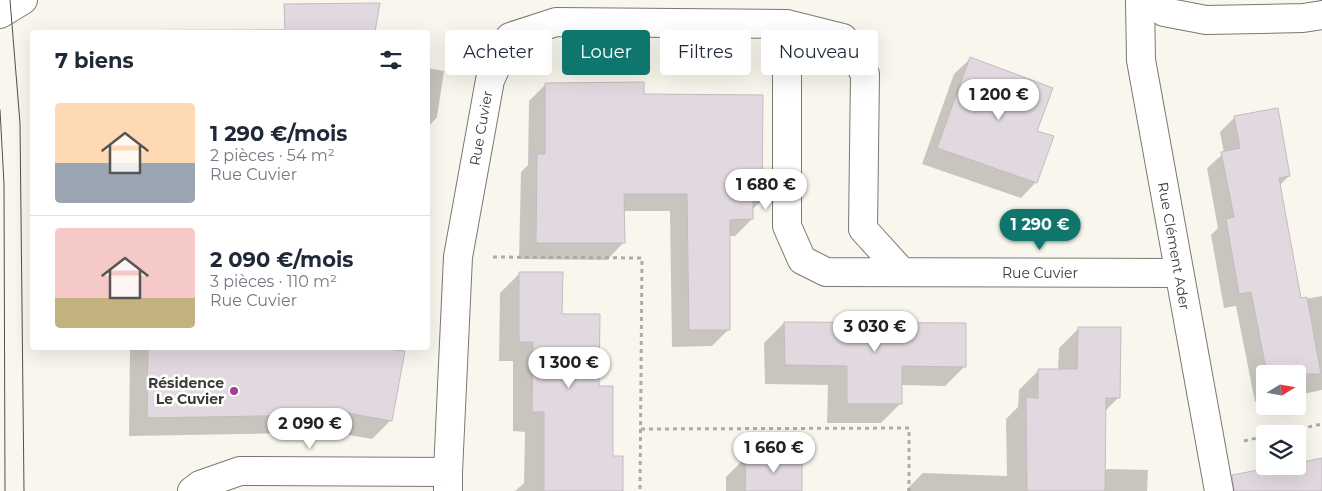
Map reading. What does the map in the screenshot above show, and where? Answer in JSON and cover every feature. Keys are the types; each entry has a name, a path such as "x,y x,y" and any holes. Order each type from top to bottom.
{"street":[{"path":"0,14 23,0"},
{"name":"Rue Clément Ader","path":"1140,0 1141,60 1220,491"},
{"path":"1149,0 1164,12 1206,20 1303,18 1322,15"},
{"name":"Rue Cuvier","path":"192,491 200,485 240,471 448,481 458,256 490,80 510,37 556,22 787,24 843,38 864,74 863,229 902,272"},
{"name":"Rue Cuvier","path":"787,24 787,226 802,260 826,272 1179,273"}],"path":[{"path":"490,257 642,258 640,491"},
{"path":"1306,428 1322,424"},
{"path":"640,429 910,428 909,491"},
{"path":"1243,441 1256,438"}],"building":[{"path":"380,3 375,30 285,30 284,4"},
{"path":"970,57 1053,88 1037,131 1054,136 1037,183 937,148"},
{"path":"644,82 644,94 763,95 762,202 753,201 753,219 730,220 730,330 689,330 687,194 624,194 625,243 536,243 537,154 545,154 545,83"},
{"path":"1278,108 1290,176 1279,178 1301,298 1307,297 1321,374 1306,374 1306,365 1265,365 1251,292 1239,294 1226,219 1234,217 1221,152 1240,148 1234,116"},
{"path":"519,272 563,272 562,314 600,314 599,386 613,386 613,456 623,456 623,491 544,491 544,412 532,412 533,342 519,342"},
{"path":"784,322 966,323 966,367 902,366 902,404 847,404 847,366 785,365"},
{"path":"1078,327 1121,327 1120,398 1106,398 1105,491 1027,491 1026,397 1038,398 1038,369 1077,369"},
{"name":"Résidence Le Cuvier","path":"148,350 405,351 392,421 319,408 318,415 147,418"},
{"path":"746,456 802,457 802,491 745,491"},
{"path":"1322,458 1322,491 1234,491 1232,475 1256,470 1256,475 1306,475 1306,461"}],"tram line":[{"path":"10,0 20,123 24,491"},
{"path":"0,110 4,184 5,491"}],"place":[{"name":"Résidence Le Cuvier","path":"234,391"}]}
